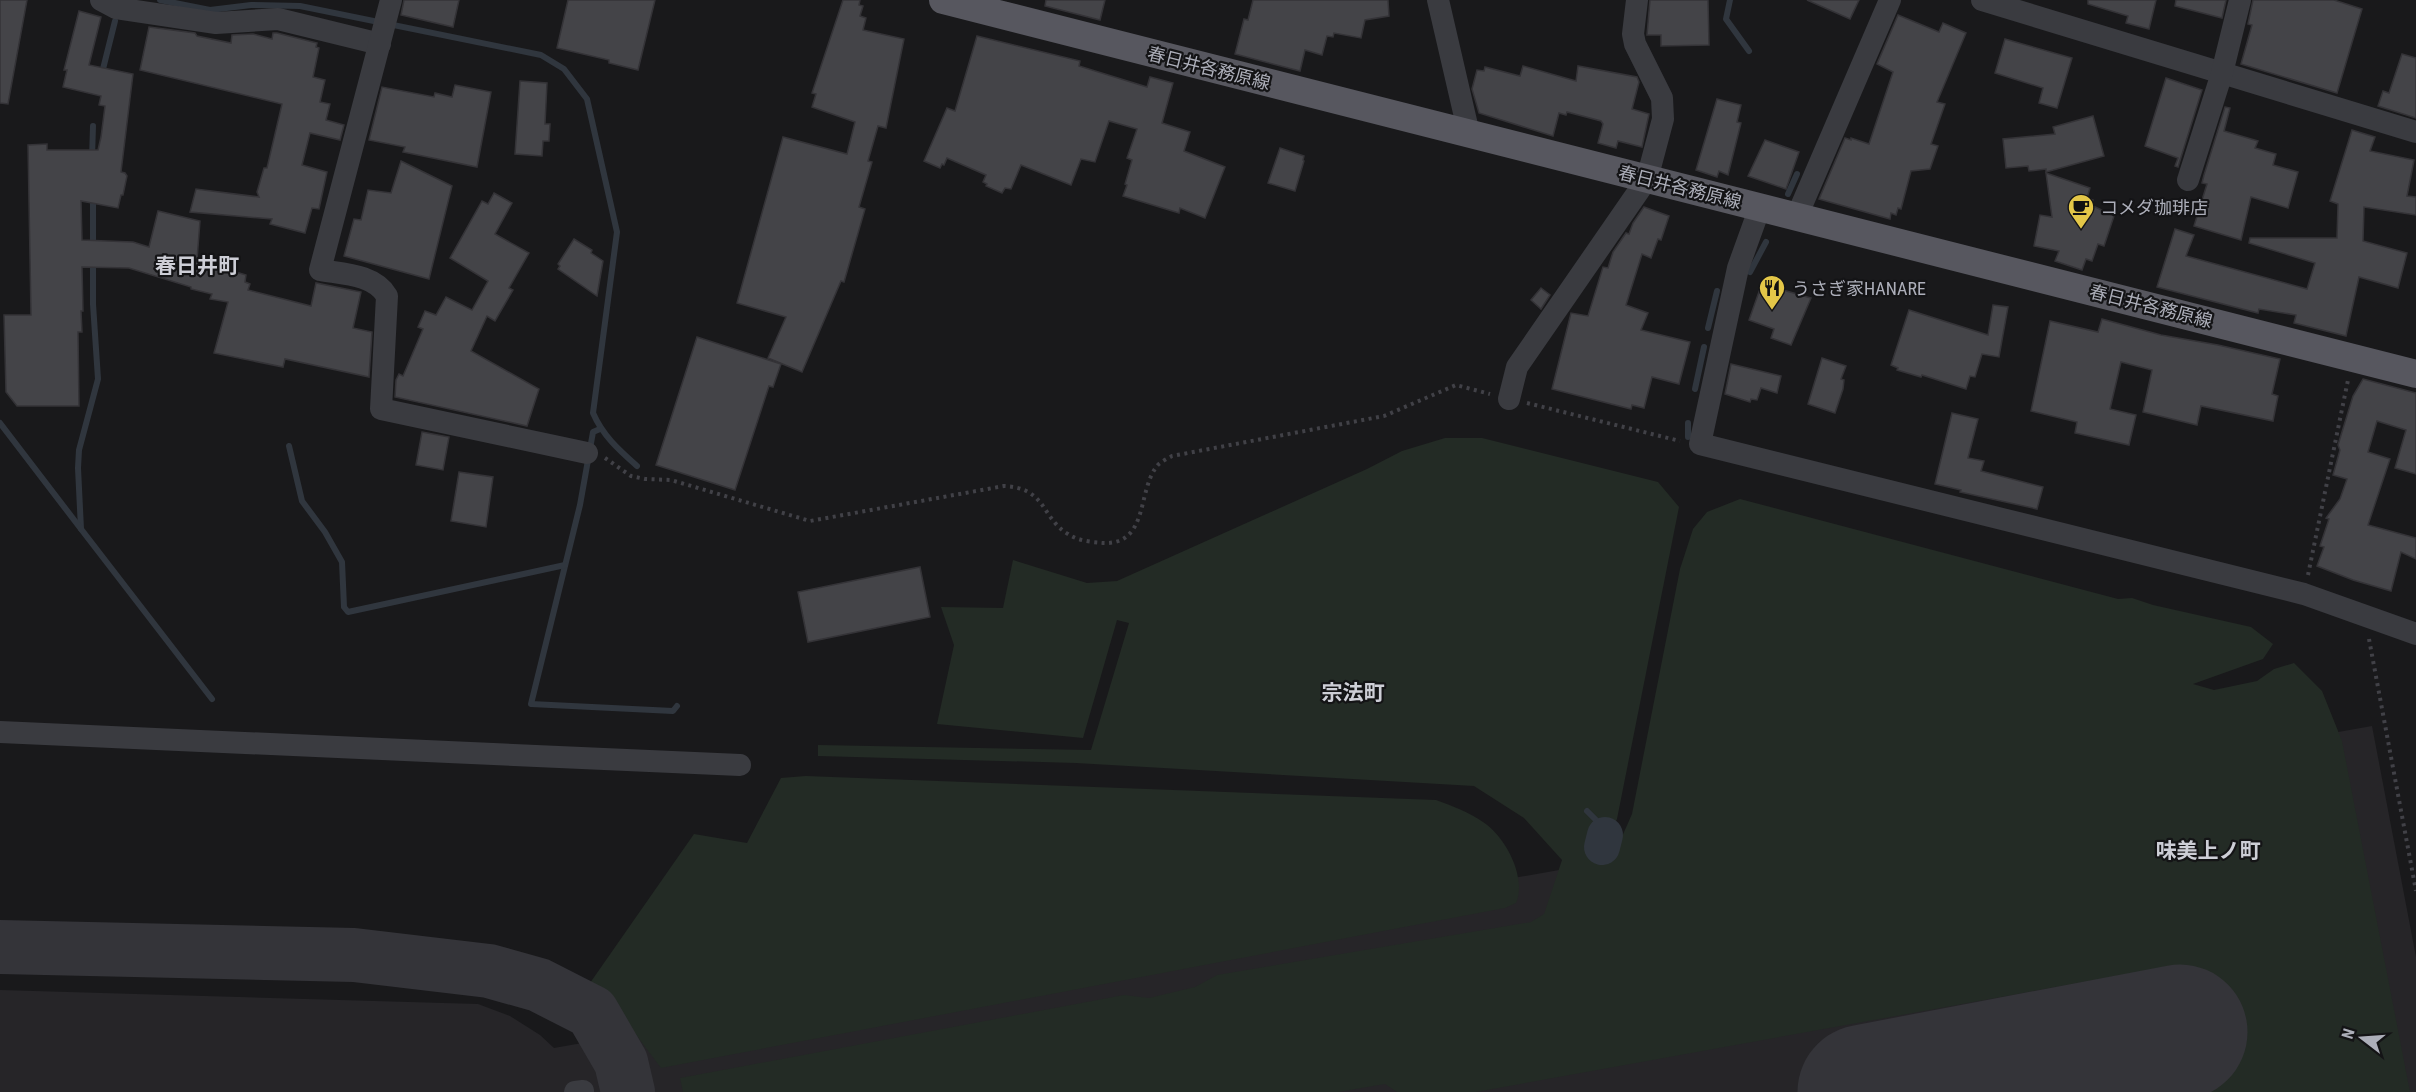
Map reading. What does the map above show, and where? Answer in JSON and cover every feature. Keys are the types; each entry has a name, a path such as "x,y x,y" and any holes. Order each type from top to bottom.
{"main road":[{"name":"春日井各務原線","path":"943,0 2416,374"}],"street":[{"path":"101,0 117,8 216,23 278,19 380,44"},
{"path":"391,0 320,270 372,281 383,289 387,296 381,409 587,453"},
{"path":"1437,0 1469,134"},
{"path":"1509,399 1517,368 1647,179 1663,119 1662,98 1635,44 1633,34 1637,0"},
{"path":"1797,216 1890,0"},
{"path":"1982,0 2416,132"},
{"path":"2188,180 2222,73 2240,0"},
{"path":"1760,207 1738,268 1700,444 2304,594 2416,634"},
{"path":"0,732 740,765"}],"path":[{"path":"2304,594 2353,358"},
{"path":"587,453 604,458 631,476 645,480 671,480 810,521 1004,486 1015,486 1036,498 1066,534 1077,539 1108,543 1124,538 1132,532 1152,474 1158,464 1172,456 1384,416 1456,385 1700,444"},
{"path":"2364,615 2416,891"}],"shaded area":[{"path":"1445,438 1482,438 1658,482 1679,507 1617,819 1610,834 1621,839 1632,814 1680,569 1693,529 1707,512 1740,499 2118,599 2132,598 2153,605 2251,627 2273,644 2263,659 2193,684 2214,690 2257,681 2274,669 2294,663 2322,691 2342,741 2410,1092 2192,1092 2172,966 1476,1092 1397,1092 1385,1084 1338,1092 683,1092 680,1078 1124,995 1149,998 1195,987 1217,975 1531,922 1544,914 1562,860 1524,818 1474,786 1076,763 818,756 818,745 1091,750 1129,623 1117,620 1083,738 937,724 954,645 941,607 1003,608 1013,560 1087,583 1117,581 1367,469 1402,451"},
{"path":"2372,726 2416,957 2416,1092 0,1092 0,990 478,1004 510,1016 540,1035 554,1048"},
{"path":"806,776 1436,800 1478,818 1499,837 1516,870 1519,893 1516,903 1505,908 661,1068 625,1020 590,983 694,834 747,843 781,778"}],"building":[{"path":"0,0 27,0 8,104 0,103"},
{"path":"404,0 459,0 453,27 401,15"},
{"path":"568,0 655,0 638,70 609,63 609,60 557,48"},
{"path":"843,0 860,0 859,5 863,6 860,16 866,18 863,30 904,39 886,128 878,126 868,161 872,162 859,207 865,209 844,282 841,281 802,372 768,358 786,317 737,303 783,137 847,154 855,122 812,107 816,94 812,93"},
{"path":"1046,0 1105,0 1100,20 1045,6"},
{"path":"1253,0 1388,0 1389,16 1365,20 1361,38 1334,33 1333,37 1327,36 1322,55 1305,50 1300,71 1235,54 1244,19 1248,20"},
{"path":"1650,0 1708,0 1709,45 1661,46 1661,35 1647,35"},
{"path":"1807,0 1859,0 1850,19"},
{"path":"2088,0 2156,0 2149,29 2126,23 2128,16 2088,4"},
{"path":"2176,0 2226,0 2222,18 2175,6"},
{"path":"2253,0 2334,0 2362,9 2337,93 2241,64 2252,25 2248,24"},
{"path":"79,11 101,17 89,65 133,74 121,172 127,176 123,195 121,195 118,208 81,201 82,240 133,242 149,247 158,211 200,221 197,260 246,275 245,282 250,284 248,290 311,306 316,283 361,292 353,328 372,332 369,377 285,359 283,367 214,353 228,302 210,299 212,294 129,268 82,267 82,332 78,332 79,406 17,406 6,392 4,315 31,315 28,145 47,144 47,150 98,150 101,137 105,106 99,105 101,96 63,87 67,70 64,70"},
{"path":"1898,15 1939,32 1943,23 1966,33 1937,102 1945,104 1931,144 1938,146 1930,169 1911,171 1901,209 1898,208 1896,215 1891,213 1890,219 1819,199 1845,138 1869,144 1893,72 1877,64"},
{"path":"149,27 195,33 197,36 231,43 232,35 253,34 272,39 273,33 277,33 317,43 316,47 319,48 313,77 325,80 320,102 330,104 326,120 344,125 340,140 310,133 302,165 327,172 319,209 312,208 305,233 270,224 272,219 190,212 196,189 259,197 257,192 264,168 267,168 282,104 140,70"},
{"path":"977,36 1080,61 1079,66 1147,87 1150,77 1173,83 1162,123 1190,132 1184,151 1225,167 1205,218 1180,208 1179,213 1123,196 1132,160 1127,158 1137,129 1109,121 1095,162 1081,159 1071,185 1021,165 1011,189 1005,188 1002,193 986,186 987,184 983,182 986,175 947,158 940,168 924,161 947,108 955,111"},
{"path":"2005,39 2072,58 2057,108 2039,103 2043,88 1995,73"},
{"path":"2402,54 2416,58 2416,118 2378,106 2383,91 2389,93"},
{"path":"1523,66 1576,81 1578,66 1637,77 1639,82 1632,109 1649,114 1642,147 1618,141 1616,148 1598,143 1603,124 1601,121 1567,112 1566,115 1559,113 1553,136 1479,113 1472,89 1477,70 1484,71 1485,67 1520,76"},
{"path":"2166,78 2202,90 2178,167 2175,166 2178,158 2145,146"},
{"path":"520,81 547,83 545,124 550,124 549,141 543,141 542,156 515,154"},
{"path":"455,85 491,92 477,167 403,152 405,147 369,140 382,87 434,97 435,93 452,97"},
{"path":"1717,99 1741,105 1737,122 1741,123 1728,175 1719,171 1717,177 1696,170"},
{"path":"2225,107 2230,108 2224,131 2258,141 2255,148 2276,154 2273,165 2298,172 2288,208 2251,197 2241,240 2194,226 2207,184 2202,183 2204,175"},
{"path":"2093,116 2104,156 2046,172 2046,169 2029,171 2028,166 2006,168 2003,139 2055,134 2053,127"},
{"path":"2352,130 2375,137 2370,151 2414,160 2407,196 2416,197 2416,215 2364,207 2363,241 2407,253 2398,288 2359,277 2346,336 2294,323 2296,315 2259,309 2258,313 2157,287 2175,229 2194,235 2186,256 2307,289 2315,263 2249,243 2250,238 2337,238 2338,204 2330,201"},
{"path":"1765,140 1799,152 1786,189 1748,176"},
{"path":"1280,148 1304,156 1295,191 1268,183"},
{"path":"401,161 452,186 429,279 344,256 354,219 361,220 368,190 391,193"},
{"path":"2046,173 2090,188 2087,198 2093,200 2091,205 2114,216 2104,246 2098,244 2092,261 2086,259 2082,270 2055,261 2059,251 2034,246 2040,215 2052,217"},
{"path":"494,193 512,203 495,234 529,253 509,288 513,290 495,321 487,316 471,351 539,389 527,426 395,397 396,380 399,374 403,376 423,329 418,327 425,311 436,315 446,297 472,310 488,281 450,258 482,201 488,204"},
{"path":"1644,207 1669,216 1661,240 1658,239 1651,258 1642,254 1626,305 1648,313 1641,330 1690,342 1679,384 1652,377 1644,408 1632,405 1631,409 1552,389 1571,313 1588,316 1603,267 1608,268 1613,252 1626,233 1629,234 1633,223"},
{"path":"574,239 592,250 591,253 603,261 597,296 558,269 560,266 558,264"},
{"path":"1773,282 1784,286 1783,290 1811,298 1791,345 1771,338 1774,329 1749,320 1761,286"},
{"path":"1541,288 1550,295 1541,309 1531,300"},
{"path":"1993,305 2008,307 1999,357 1982,354 1975,377 1970,376 1966,389 1922,375 1921,377 1897,370 1898,368 1891,365 1909,310 1988,335"},
{"path":"2102,319 2161,335 2280,359 2272,394 2278,396 2273,421 2201,406 2197,425 2143,412 2152,370 2121,362 2110,409 2136,415 2129,445 2075,433 2077,422 2031,411 2050,321 2098,332"},
{"path":"697,337 781,364 773,387 769,386 735,490 656,465"},
{"path":"1822,358 1846,366 1841,379 1844,380 1843,389 1835,413 1808,404"},
{"path":"1731,364 1781,376 1777,393 1761,388 1757,400 1751,399 1750,402 1725,394"},
{"path":"2363,379 2416,393 2416,474 2395,468 2406,430 2377,421 2368,452 2390,459 2368,525 2416,538 2416,559 2401,552 2391,591 2317,566 2324,547 2320,546 2329,519 2326,518 2340,499 2347,479 2333,475 2340,450 2338,445 2353,396"},
{"path":"1952,413 1978,419 1968,458 1984,461 1981,471 2043,487 2037,509 1960,492 1961,490 1935,484"},
{"path":"422,432 449,437 443,470 416,465"},
{"path":"459,472 493,477 486,527 451,521"},
{"path":"920,567 930,617 808,642 798,592"}],"waterway":[{"path":"160,0 210,10 251,5 300,6 541,55 564,69 587,99 617,232 593,413 607,436 637,466"},
{"path":"1730,0 1726,19 1749,51"},
{"path":"102,73 115,21"},
{"path":"92,158 93,126"},
{"path":"1788,194 1797,174"},
{"path":"93,195 93,248"},
{"path":"1750,272 1766,242"},
{"path":"93,261 93,304 98,379 79,450 81,529 212,699"},
{"path":"1708,328 1717,291"},
{"path":"1695,389 1704,347"},
{"path":"0,423 81,529"},
{"path":"1688,423 1688,437"},
{"path":"600,429 593,432 580,505 531,704 673,711 677,706"},
{"path":"289,446 302,501 325,532 342,562 344,607 348,612 565,565"},
{"path":"1587,811 1598,822 1605,835"},
{"path":"1605,835 1611,823"},
{"path":"1602,847 1605,835"}],"taxiway":[{"path":"0,947 354,955 489,971 539,985 592,1012 621,1062 628,1092"}],"runway":[{"path":"1865,1092 2180,1032"}],"place":[{"name":"コメダ珈琲店","path":"2081,230"},
{"name":"うさぎ家HANARE","path":"1772,311"}],"district":[{"name":"春日井町","path":"197,266"},
{"name":"宗法町","path":"1353,693"},
{"name":"味美上ノ町","path":"2208,851"}]}
